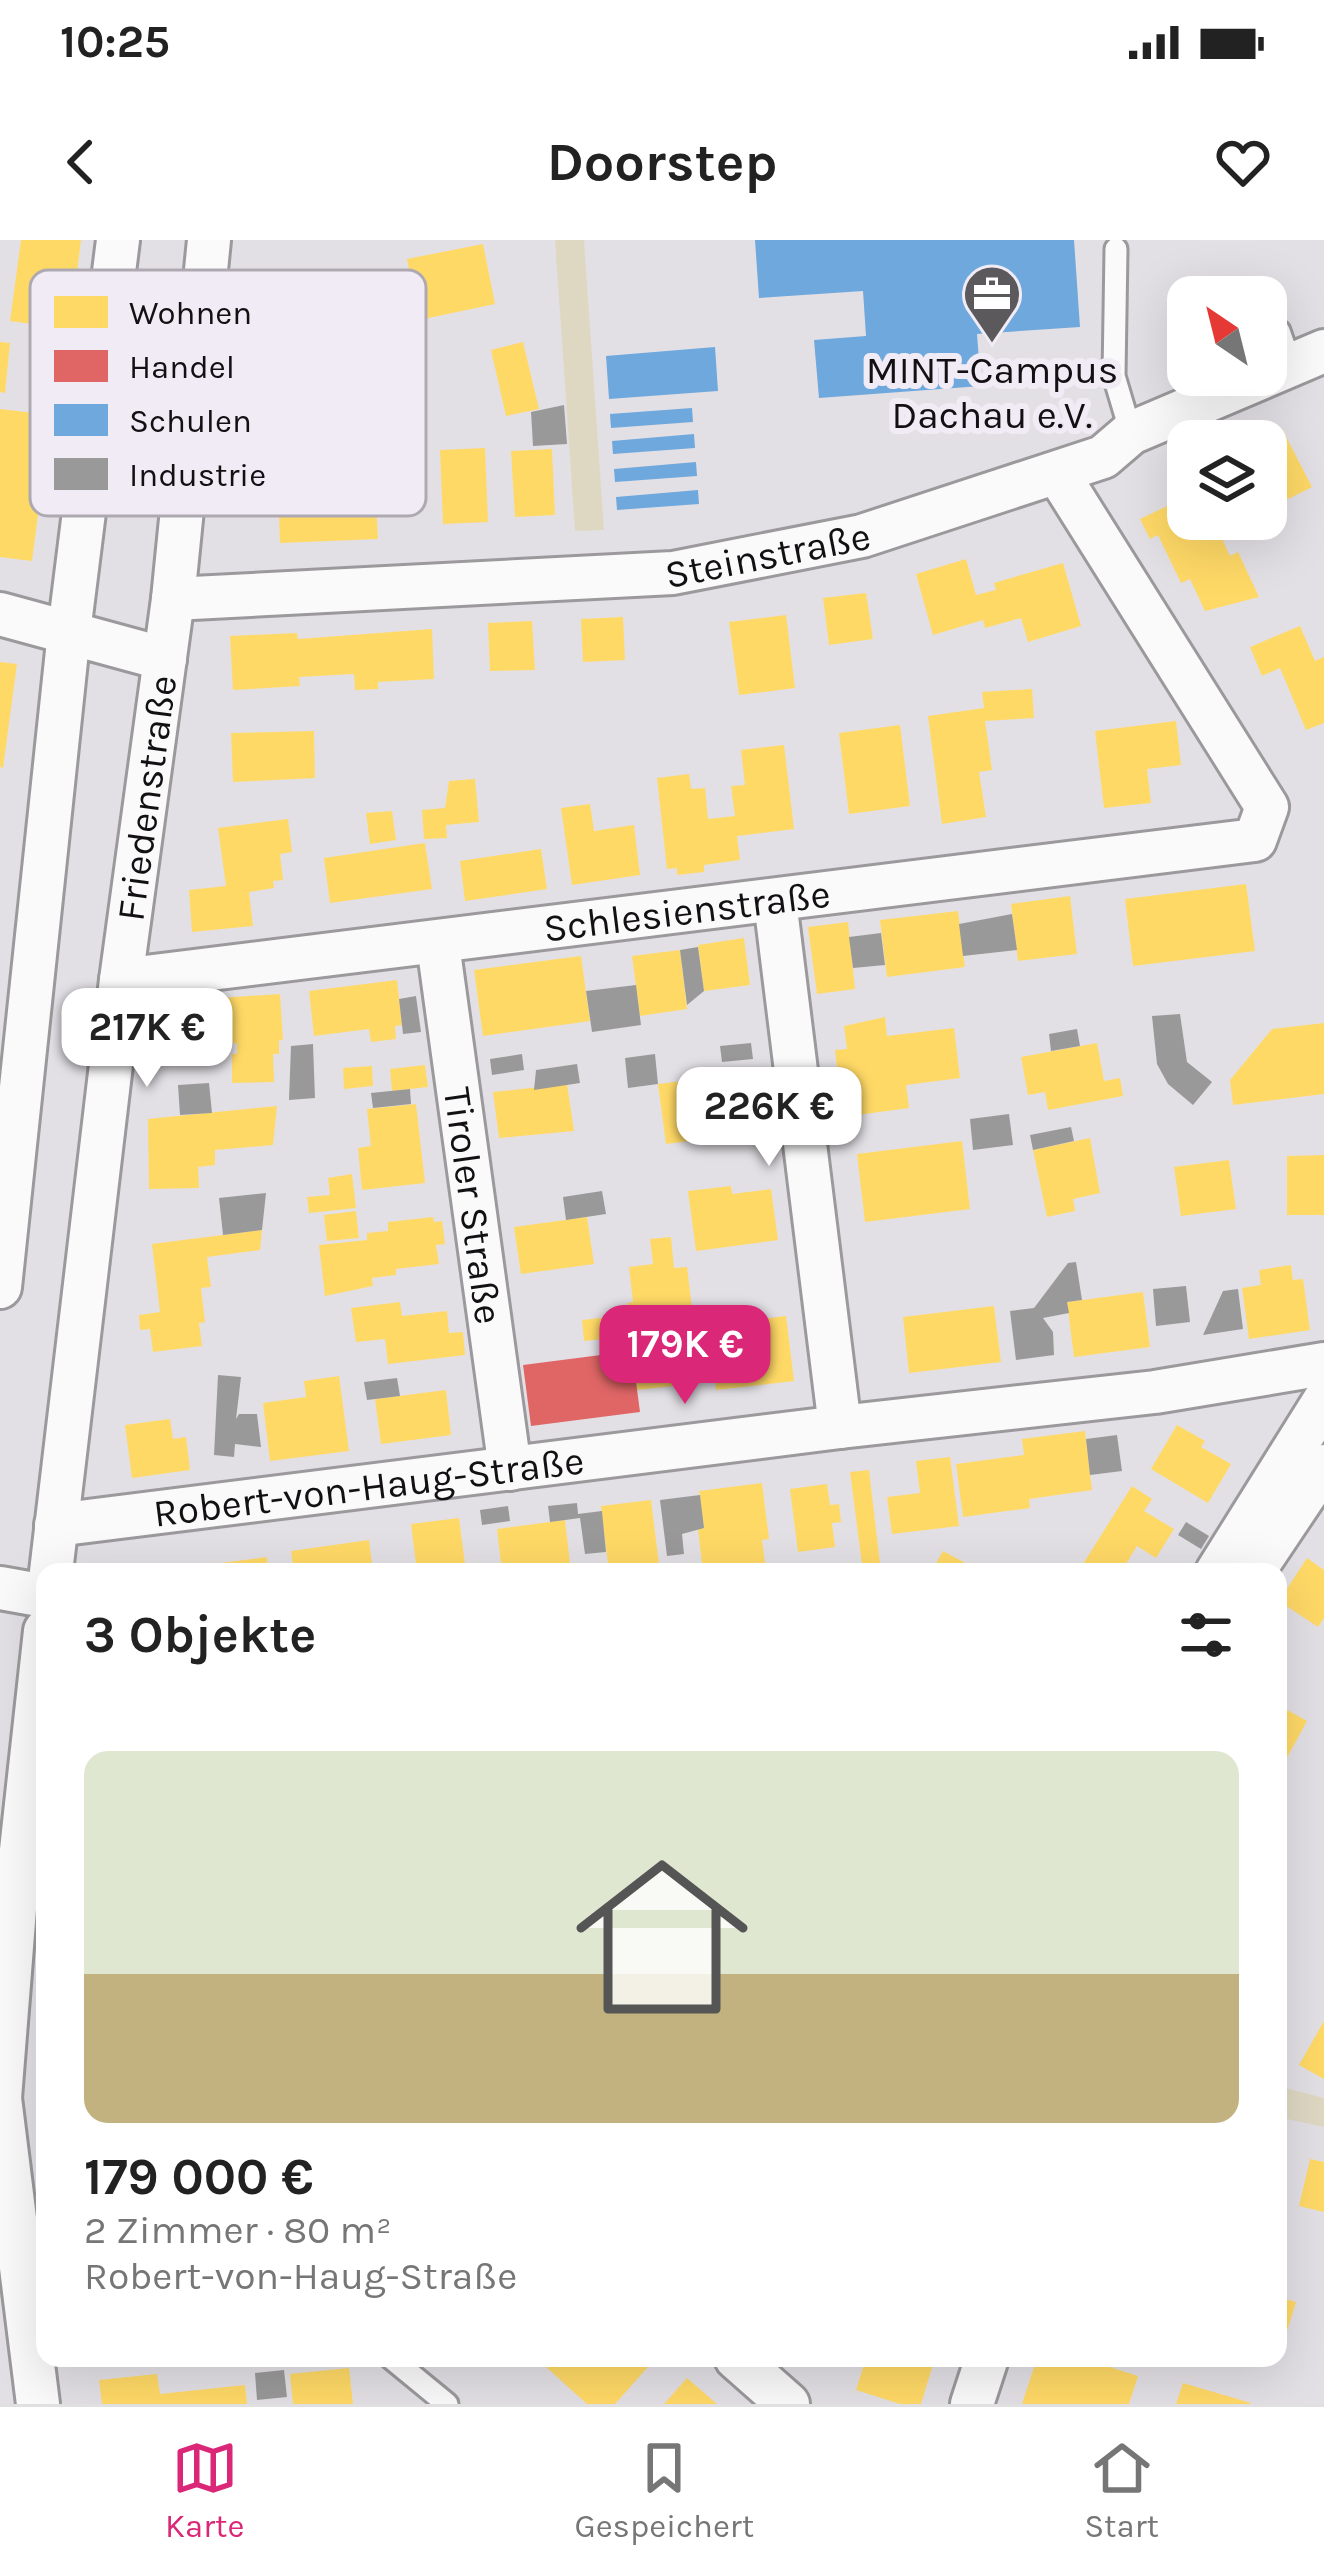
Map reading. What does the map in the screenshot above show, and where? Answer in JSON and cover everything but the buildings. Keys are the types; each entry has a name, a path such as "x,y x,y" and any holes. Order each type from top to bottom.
{"street":[{"path":"114,270 118,240"},
{"name":"Friedenstraße","path":"206,270 209,240"},
{"name":"Steinstraße","path":"173,599 673,573 862,536 1103,457 1131,433 1298,349"},
{"name":"Schlesienstraße","path":"121,980 1255,840 1267,807 1058,474"},
{"path":"0,1288 84,516"},
{"name":"Friedenstraße","path":"52,1563 181,516"},
{"path":"0,614 165,659"},
{"path":"775,902 840,1427"},
{"name":"Tiroler Straße","path":"437,944 510,1469"},
{"name":"Robert-von-Haug-Straße","path":"56,1525 1155,1392 1324,1364"},
{"path":"1223,1563 1324,1401"},
{"path":"1259,1563 1324,1466"},
{"path":"0,1588 36,1594"},
{"path":"36,1754 16,1896 0,2098 36,2339"},
{"path":"38,2404 39,2367"},
{"path":"746,2367 788,2404"},
{"path":"972,2404 984,2367"}],"lane":[{"path":"1116,249 1114,376 1131,433"},
{"path":"402,2367 447,2404"}],"shaded area":[{"path":"555,240 584,240 604,530 575,531"},
{"path":"1287,2088 1324,2098 1324,2127 1287,2119"}],"place":[{"name":"MINT-Campus Dachau e.V.","path":"992,345"}]}
